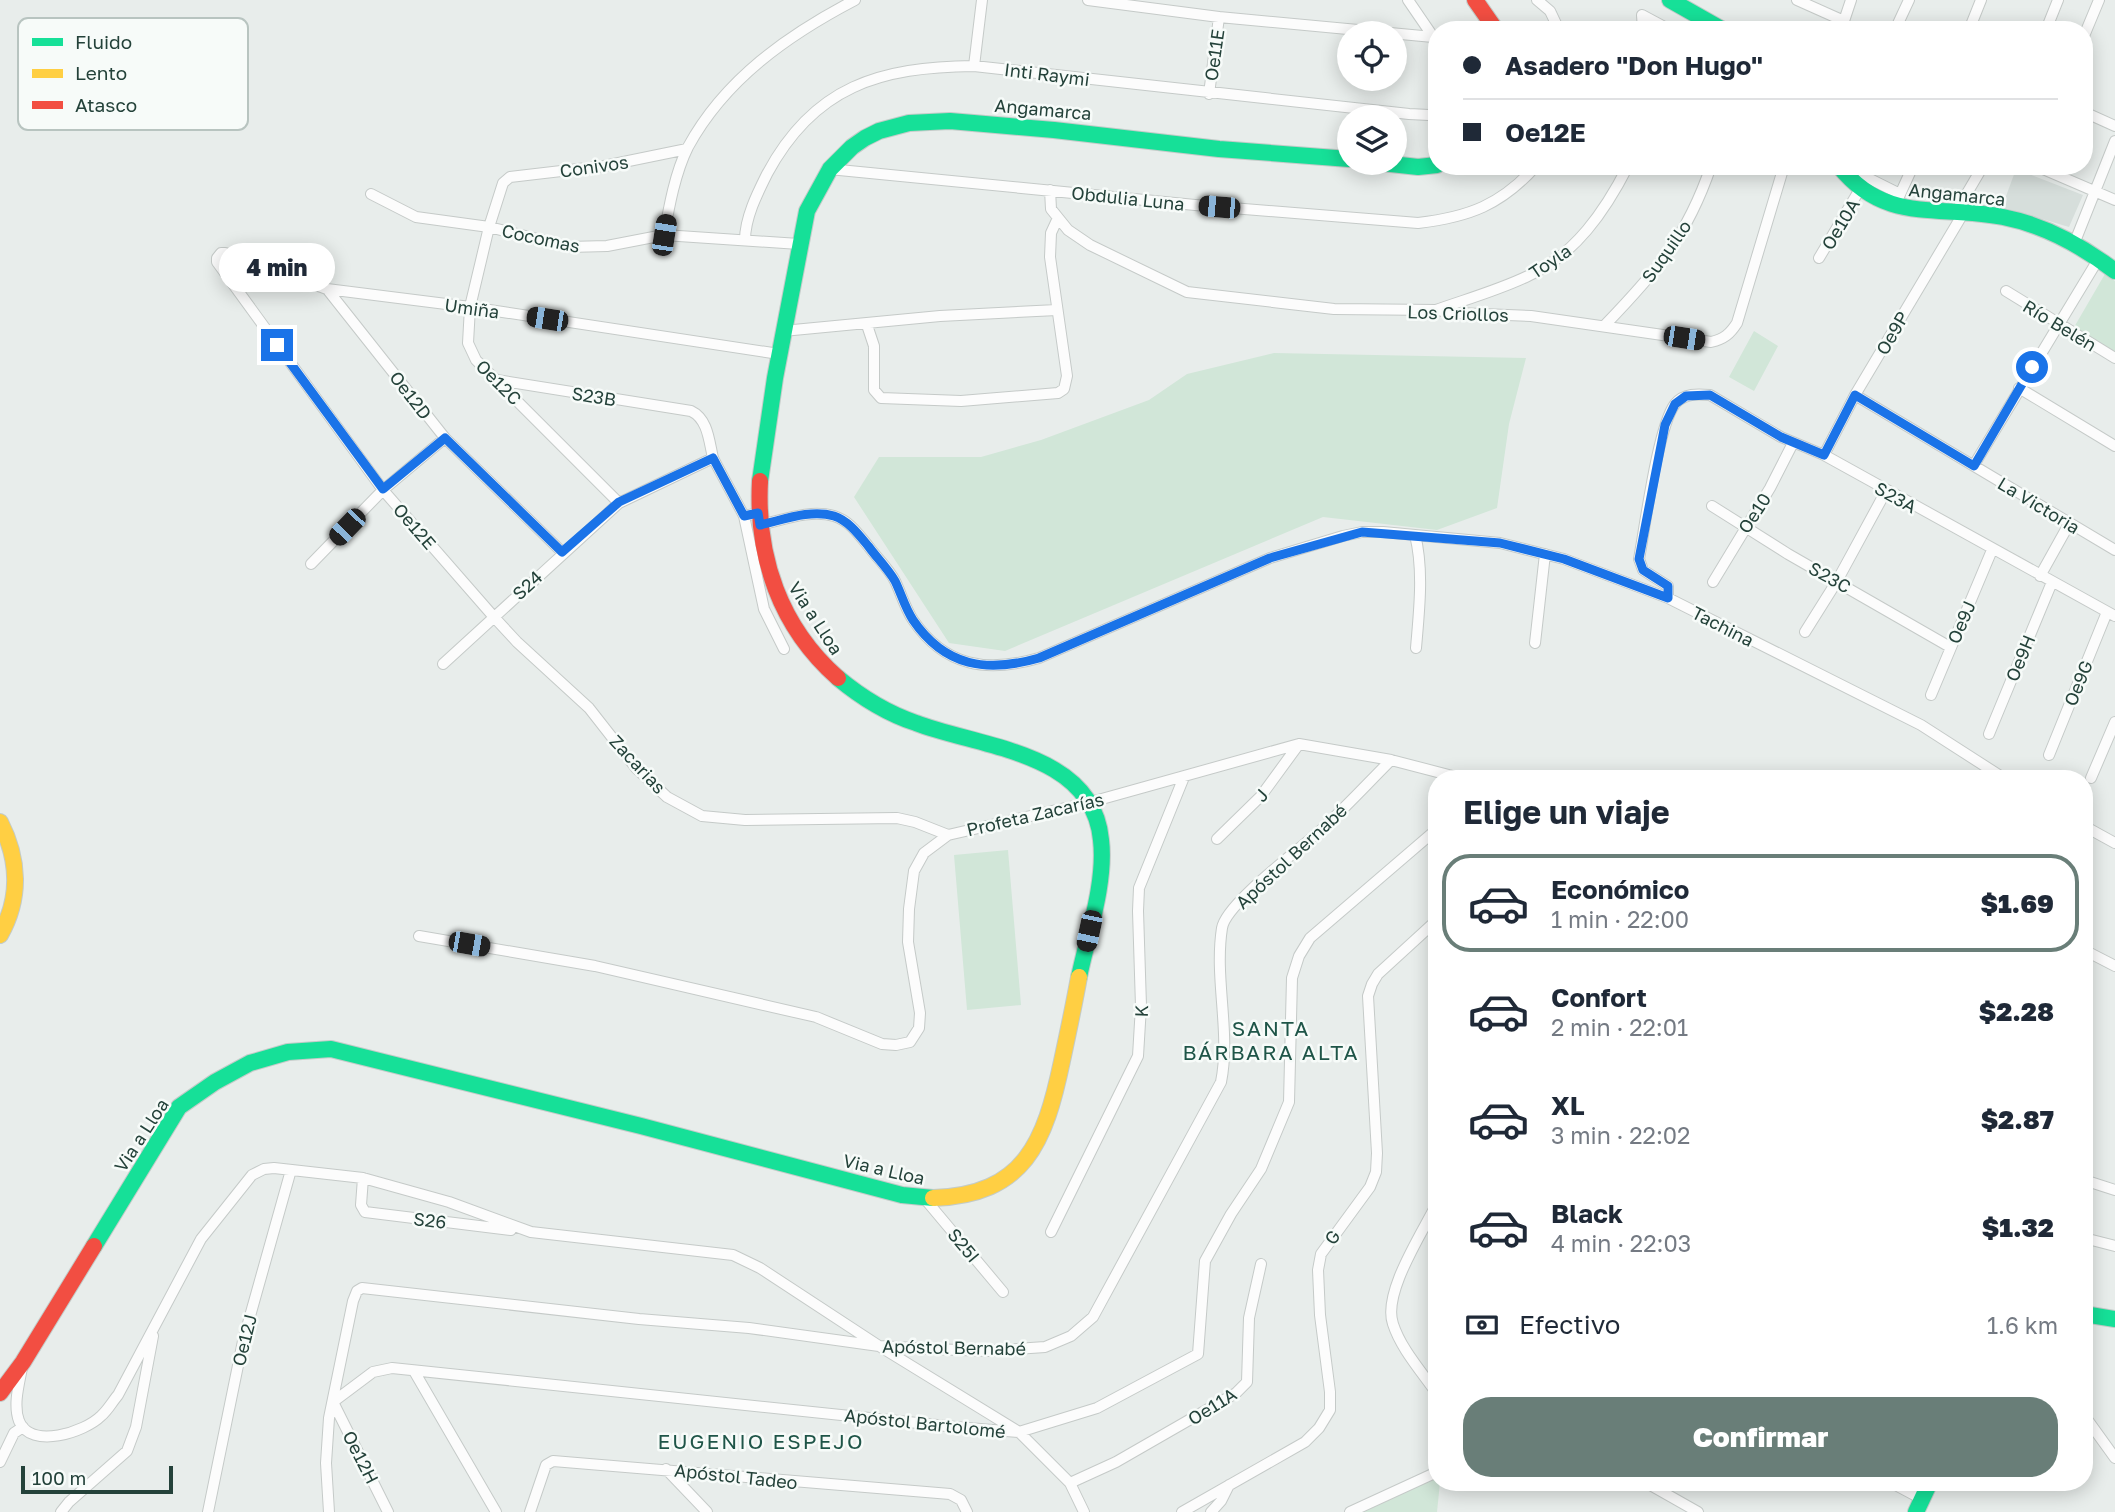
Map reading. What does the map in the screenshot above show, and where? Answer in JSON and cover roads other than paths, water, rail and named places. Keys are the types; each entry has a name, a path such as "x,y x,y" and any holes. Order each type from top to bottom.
{"street":[{"path":"664,235 669,205 687,149 712,109 748,70 792,36 855,0"},
{"path":"974,66 982,0"},
{"path":"1088,0 1219,17 1428,38"},
{"path":"1139,0 1161,8"},
{"path":"1408,0 1428,29"},
{"path":"1475,0 1490,21"},
{"path":"1537,0 1550,11 1555,21"},
{"path":"1670,0 1707,21"},
{"path":"1797,0 1833,21"},
{"path":"1844,21 1851,0"},
{"path":"1899,21 1909,0"},
{"path":"1973,21 1981,0"},
{"path":"2050,21 2058,0"},
{"path":"2090,21 2099,0"},
{"name":"Oe11E","path":"1209,94 1219,17"},
{"name":"Inti Raymi","path":"745,240 753,205 780,150 800,126 829,100 868,79 932,66 974,66 1209,94 1428,115"},
{"path":"2093,116 2115,126"},
{"name":"Angamarca","path":"799,244 812,197 829,169 847,151 873,134 892,127 935,119 1078,131 1203,148 1337,158"},
{"path":"2074,244 2115,141"},
{"name":"Conivos","path":"503,183 510,177 524,174 604,166 687,149"},
{"path":"1407,166 1428,166"},
{"name":"Obdulia Luna","path":"829,169 1418,223 1454,219 1481,210 1512,191 1527,175"},
{"name":"Toyla","path":"1436,310 1529,276 1553,261 1576,244 1593,224 1624,175"},
{"name":"Suquillo","path":"1605,325 1650,278 1672,250 1689,220 1707,175"},
{"name":"Los Criollos","path":"1058,220 1090,245 1187,292 1334,309 1436,310 1531,316 1711,342 1731,333 1737,323 1781,175"},
{"name":"Angamarca","path":"1847,175 1860,189 1898,200 2022,222 2074,244 2115,271"},
{"path":"1864,175 1898,200 1909,175"},
{"name":"Oe9P","path":"1824,455 1978,175"},
{"path":"2057,175 2115,200"},
{"name":"Oe12C","path":"503,183 489,227 470,307 468,344 471,353 619,502"},
{"name":"Oe10A","path":"1819,258 1860,189"},
{"path":"867,325 874,346 874,390 881,398 961,401 1052,394 1064,389 1067,376 1049,244 1058,220 1051,209 1050,190"},
{"name":"Cocomas","path":"371,194 416,216 489,227 569,247 587,248 664,235 799,244"},
{"name":"Via a Lloa","path":"0,1393 23,1362 179,1107 215,1080 239,1067 288,1051 331,1049 925,1199 959,1198 985,1192 1031,1154 1045,1131 1053,1105 1101,872 1100,834 1091,802 1076,782 1046,763 898,717 856,693 820,663 778,598 754,518 760,458 799,244"},
{"name":"Umiña","path":"217,262 218,256 225,253 327,289 470,307 779,354"},
{"path":"1974,466 2099,258"},
{"name":"Oe12E","path":"217,262 383,489 493,616"},
{"name":"Oe12D","path":"327,289 445,438 562,552"},
{"name":"Río Belén","path":"2006,292 2115,358"},
{"path":"783,331 940,316 1057,310"},
{"name":"S23B","path":"497,380 691,411 700,415 713,458"},
{"path":"2019,388 2115,446"},
{"name":"S23A","path":"1668,598 1668,586 1643,570 1639,559 1665,425 1675,404 1686,396 1710,395 1793,443 1824,455 2111,614"},
{"name":"La Victoria","path":"1855,395 2115,550"},
{"path":"311,564 383,489 445,438"},
{"name":"Oe10","path":"1713,582 1770,488 1793,443"},
{"path":"713,458 754,518 764,609 784,649"},
{"name":"S24","path":"443,664 619,502 713,458"},
{"path":"1805,632 1837,581 1886,491"},
{"name":"S23C","path":"1712,506 1950,647"},
{"name":"Tachina","path":"754,518 811,513 834,516 852,526 893,578 913,619 940,651 966,662 993,667 1039,658 1282,554 1362,532 1500,543 1564,559 1668,598 1921,724 1991,770"},
{"path":"2040,576 2069,524"},
{"path":"1415,535 1420,580 1416,648"},
{"name":"Oe9J","path":"1931,695 1992,550"},
{"path":"1535,643 1545,554"},
{"name":"Oe9H","path":"1989,734 2052,582"},
{"name":"Oe9G","path":"2049,755 2111,614"},
{"name":"Zacarias","path":"493,616 589,708 636,768 667,797 702,816 746,820 897,818 948,835"},
{"path":"2093,773 2115,722"},
{"name":"Profeta Zacarías","path":"419,936 594,966 816,1017 882,1044 896,1045 911,1042 919,1028 920,1013 908,942 914,871 924,853 948,835 1091,802 1299,744 1391,760 1429,770"},
{"name":"J","path":"1217,839 1262,796 1299,744"},
{"name":"Apóstol Bernabé","path":"333,1402 357,1291 362,1288 639,1319 750,1328 879,1346 988,1351 1045,1347 1071,1336 1093,1317 1221,1082 1225,1061 1220,965 1222,925 1245,895 1323,828 1391,760"},
{"name":"K","path":"1051,1232 1138,1056 1141,1006 1139,888 1184,777"},
{"path":"0,822 11,847 15,885 11,916 0,935"},
{"path":"2093,831 2115,843"},
{"name":"Apóstol Bartolomé","path":"333,1402 373,1372 392,1368 1019,1432 1097,1408 1198,1354 1205,1261 1231,1214 1261,1169 1289,1102 1292,978 1299,956 1310,938 1428,837"},
{"name":"G","path":"1182,1512 1305,1442 1319,1428 1330,1410 1318,1270 1321,1254 1370,1187 1376,1172 1368,996 1378,974 1428,928"},
{"path":"2093,955 2115,966"},
{"path":"23,1362 17,1402 19,1420 23,1427 42,1436 56,1437 86,1426 101,1417 118,1395 201,1239 252,1175 264,1169 363,1178 449,1202 531,1232 733,1255 760,1268 879,1346 1019,1432 1070,1483 1084,1512"},
{"name":"Oe12J","path":"208,1512 240,1353 290,1170"},
{"name":"S26","path":"363,1178 360,1205 365,1212 531,1232"},
{"path":"2093,1183 2115,1190"},
{"name":"S25I","path":"925,1199 1003,1292"},
{"path":"1428,1220 1404,1265 1391,1307 1391,1321 1398,1336 1428,1381"},
{"path":"2093,1240 2115,1245"},
{"name":"Oe11A","path":"1070,1483 1128,1455 1236,1393 1247,1382 1249,1318 1261,1264"},
{"path":"2093,1315 2115,1319"},
{"path":"61,1512 127,1451 136,1427 155,1326"},
{"path":"414,1371 492,1509"},
{"path":"329,1512 326,1463 329,1418 333,1402"},
{"name":"Oe12H","path":"333,1402 388,1512"},
{"path":"0,1461 14,1433 23,1427"},
{"path":"2093,1427 2115,1458"},
{"name":"Apóstol Tadeo","path":"530,1512 546,1465 553,1461 950,1494 961,1500 967,1512"},
{"path":"666,1469 707,1512"},
{"path":"1350,1512 1428,1476"},
{"path":"1211,1512 1221,1501 1229,1485"},
{"path":"1661,1491 1698,1512"},
{"path":"1900,1491 1919,1506"}],"district":[{"name":"SANTA BÁRBARA ALTA","path":"1271,1040"},
{"name":"EUGENIO ESPEJO","path":"761,1441"}]}
